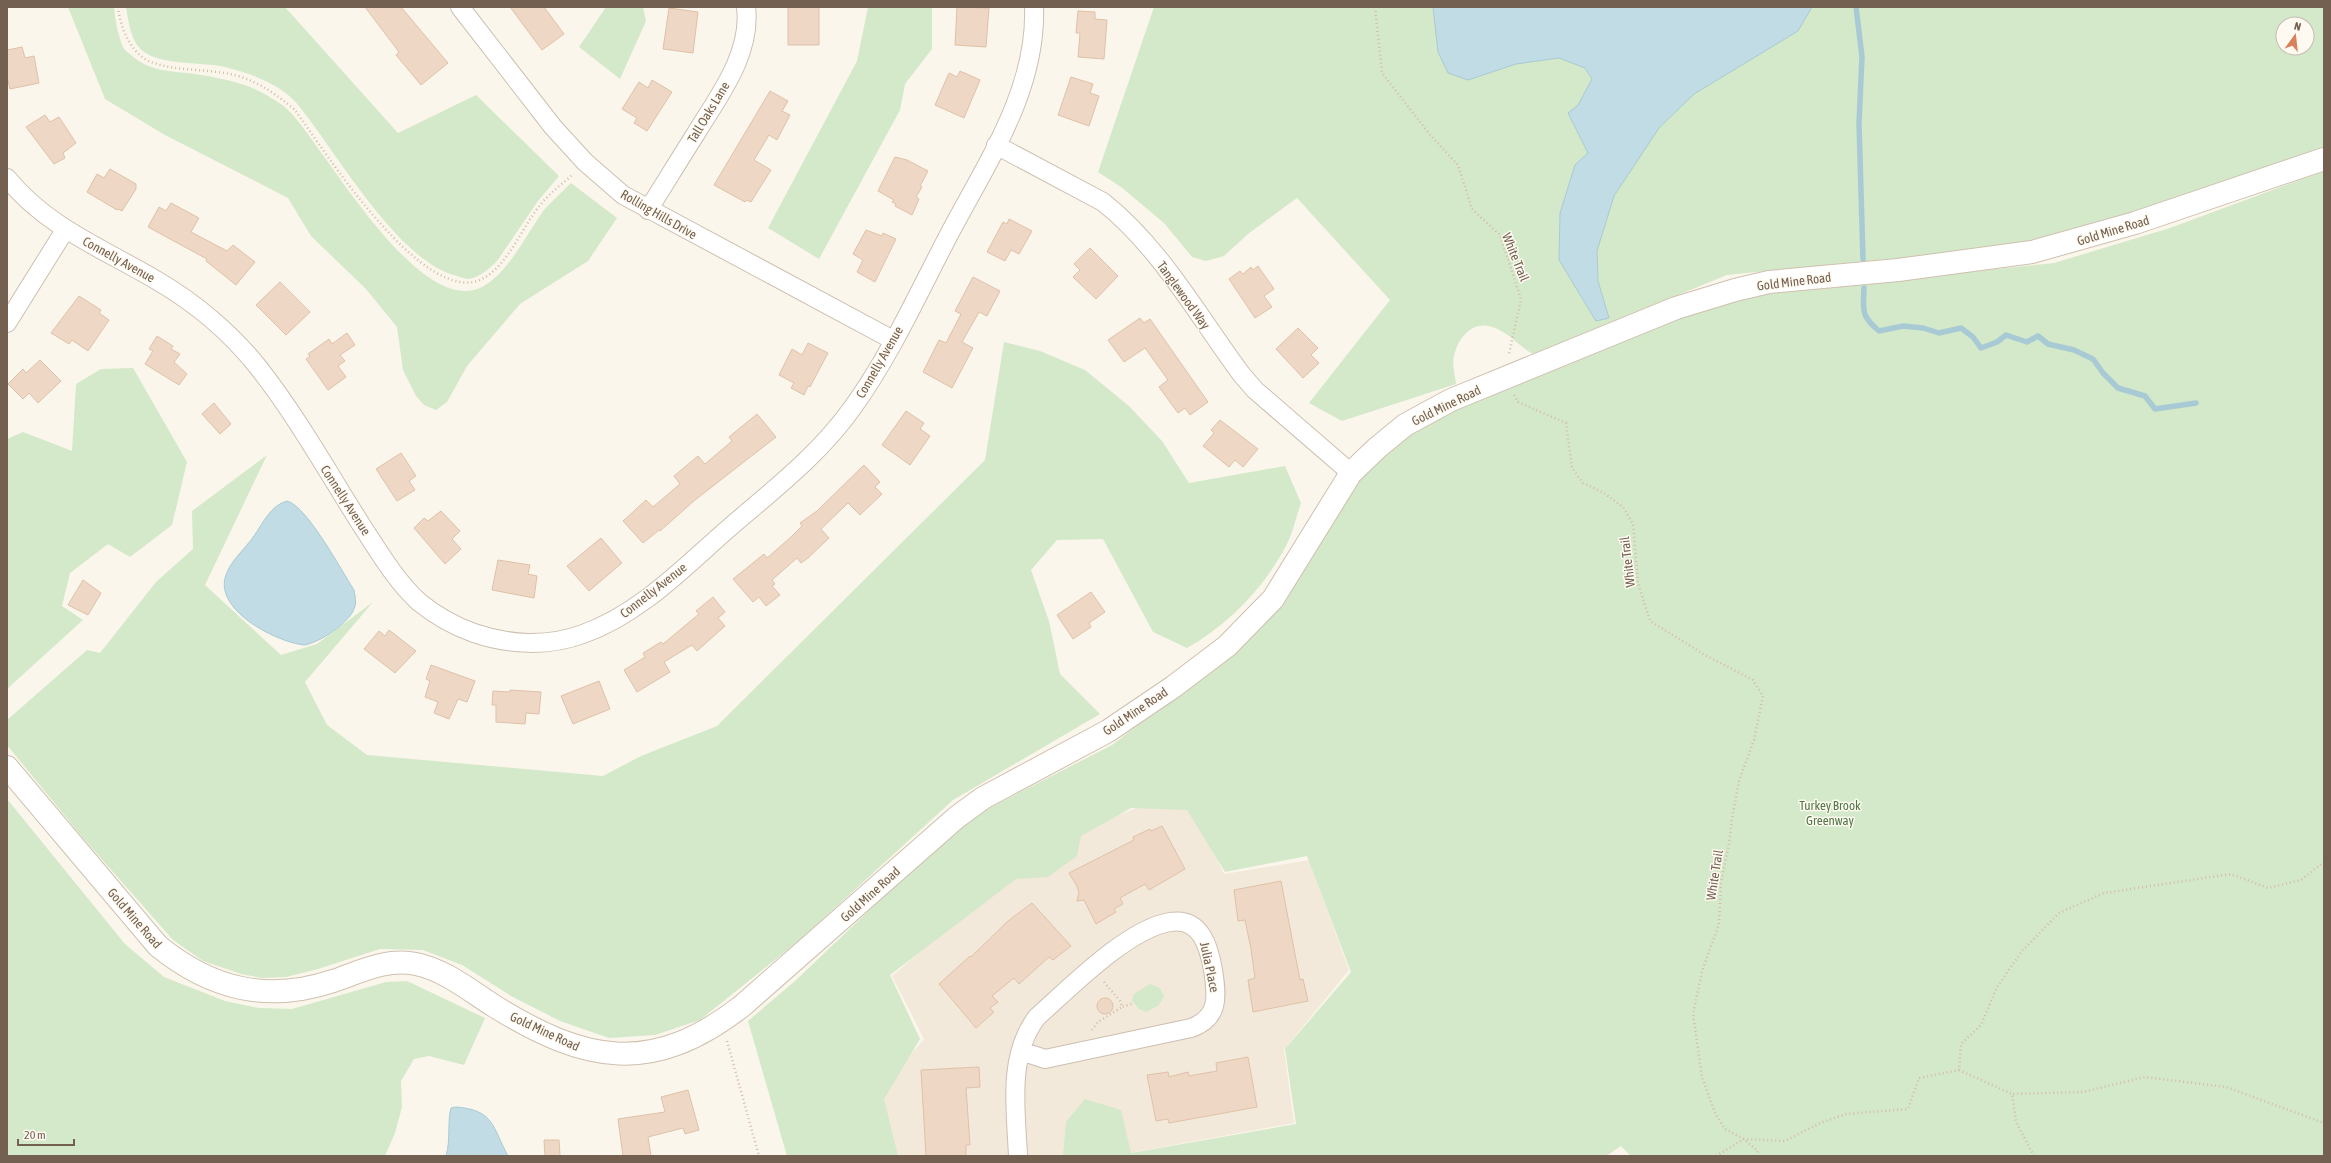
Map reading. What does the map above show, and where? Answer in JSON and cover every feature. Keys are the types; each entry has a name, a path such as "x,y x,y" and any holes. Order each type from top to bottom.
{"street":[{"name":"Rolling Hills Drive","path":"460,7 548,122 571,148 623,196 893,340"},
{"name":"Tall Oaks Lane","path":"648,210 723,89 740,56 746,27 746,7"},
{"name":"Connelly Avenue","path":"7,178 38,211 65,230 160,282 212,320 240,347 259,369 370,538 405,587 420,602 451,623 473,633 509,642 539,644 563,640 594,630 629,612 814,454 855,405 893,340 996,145 1022,90 1032,52 1034,7"},
{"name":"Tanglewood Way","path":"996,145 1104,202 1119,214 1146,242 1242,375 1255,390 1351,473"},
{"name":"Gold Mine Road","path":"7,767 158,946 180,964 208,979 256,991 282,991 310,988 385,963 416,964 442,973 513,1018 576,1048 610,1054 651,1052 684,1042 718,1025 809,949 957,817 983,798 1108,731 1173,687 1227,646 1273,599 1351,473 1377,448 1415,419 1451,400 1676,308 1735,290 1769,282 1974,262 2046,249 2155,217 2324,159"},
{"path":"7,323 65,230"},
{"name":"Julia Place","path":"1018,1156 1015,1088 1021,1051 1029,1029 1037,1017 1088,972 1136,937 1157,926 1175,922 1190,925 1204,938 1209,948 1217,996 1212,1011 1201,1024 1191,1028 1045,1059 1021,1051"}],"path":[{"path":"118,7 123,28 130,43 139,54 152,63 212,70 239,76 261,84 278,95 295,110 386,232 416,261 440,276 454,282 469,284 482,279 499,265 541,204 572,174"},
{"name":"White Trail","path":"1375,7 1382,73 1431,136 1458,165 1472,209 1500,235 1522,299 1503,378 1518,402 1566,423 1572,468 1583,483 1604,493 1623,507 1633,524 1638,583 1650,621 1705,655 1752,680 1763,696 1754,740 1739,781 1732,819 1730,844 1721,882 1719,924 1702,971 1693,1014 1702,1078 1715,1113 1725,1129 1744,1139 1758,1151 1756,1156"},
{"path":"1959,1070 1961,1044 1981,1025 1997,987 2022,951 2059,913 2104,893 2231,874 2268,888 2301,880 2324,862"},
{"path":"1099,985 1104,982 1120,1001 1122,1007"},
{"path":"1091,1034 1098,1022 1122,1007 1134,1003"},
{"path":"718,1025 726,1039 759,1156"},
{"path":"1716,1156 1744,1139 1785,1141 1820,1123 1846,1114 1908,1109 1919,1078 1959,1070 2012,1094 2083,1092 2145,1077 2226,1087 2324,1123"},
{"path":"2012,1094 2016,1122 2034,1156"}],"shaded area":[{"path":"1185,789 1224,874 1309,860 1349,970 1284,1050 1294,1123 1129,1153 1129,1156 893,1156 878,1093 924,1039 892,976 1050,842"}],"green space":[{"path":"68,7 114,7 117,27 123,47 132,56 147,65 162,70 195,74 242,84 260,91 283,106 307,132 350,193 376,226 403,256 430,279 457,290 482,287 500,273 509,263 544,210 571,183 617,218 588,261 520,304 467,366 447,402 436,410 424,405 416,396 403,370 397,327 366,289 311,236 288,198 165,135 105,99"},
{"path":"126,7 285,7 398,133 476,95 559,176 538,201 497,261 491,267 473,278 468,279 457,276 435,267 413,250 391,228 350,177 299,106 284,92 255,76 225,67 165,60 144,52 137,45 133,36"},
{"path":"606,7 643,7 646,21 620,79 579,47"},
{"path":"868,7 932,7 932,49 905,84 900,110 819,259 768,228 857,61"},
{"path":"1154,7 2324,7 2324,149 2051,243 1727,275 1533,354 1498,329 1485,325 1478,326 1467,332 1456,349 1453,362 1456,384 1342,421 1309,403 1390,300 1297,198 1248,234 1224,256 1206,261 1192,257 1164,223 1121,187 1098,172"},
{"name":"Turkey Brook Greenway","path":"2324,171 2324,1156 1631,1156 1621,1146 1606,1156 1063,1156 1066,1122 1085,1099 1121,1110 1131,1153 1296,1124 1285,1049 1351,972 1307,856 1225,872 1187,810 1131,808 1081,836 1077,856 1048,877 1016,879 890,975 920,1039 884,1099 898,1156 787,1156 748,1021 795,981 962,822 1112,745 1221,660 1357,480 1417,430 1453,409 1674,317 1771,293 2054,263 2170,228"},
{"path":"1004,342 1040,351 1085,370 1129,406 1162,441 1189,483 1285,466 1301,503 1293,530 1286,546 1267,577 1244,604 1217,628 1187,648 1153,632 1103,539 1057,540 1031,570 1049,621 1060,674 1100,714 953,800 801,939 700,1020 655,1035 609,1038 560,1021 511,996 462,965 423,950 380,949 318,969 286,977 262,978 241,974 203,961 173,940 83,838 7,745 7,720 87,650 100,653 156,582 193,549 192,511 267,455 205,585 281,655 317,644 373,602 305,682 327,725 367,755 603,776 641,756 717,726 985,460"},
{"path":"133,368 187,462 172,525 130,557 108,544 70,573 62,606 83,620 7,689 7,439 23,432 72,451 76,384 101,369"},
{"path":"7,799 125,944 164,977 225,1001 259,1008 292,1009 386,982 407,981 485,1018 464,1065 429,1056 414,1059 401,1081 402,1107 395,1133 385,1156 7,1156"},
{"path":"1150,984 1160,988 1164,997 1158,1006 1146,1012 1139,1009 1132,1001 1134,994"}],"water":[{"path":"1433,7 1812,7 1798,31 1694,94 1659,128 1614,196 1597,251 1598,281 1609,318 1596,321 1559,260 1560,213 1575,165 1588,153 1568,113 1578,105 1592,79 1585,68 1559,58 1516,64 1468,80 1448,73 1438,52"},
{"path":"287,501 295,505 314,526 354,590 356,600 351,614 340,626 333,632 304,645 279,638 251,623 239,613 230,602 225,591 225,578 234,561 272,510 281,503"},
{"path":"456,1107 478,1112 485,1116 495,1128 508,1156 446,1156 451,1108"}],"building":[{"path":"365,7 401,7 448,63 421,85 396,55 399,52"},
{"path":"510,7 544,7 564,34 542,50"},
{"path":"788,7 819,7 819,45 788,45"},
{"path":"957,7 989,8 986,47 955,45"},
{"path":"669,8 698,12 693,53 663,49"},
{"path":"1078,11 1095,12 1095,19 1107,20 1104,59 1078,57 1080,33 1076,33"},
{"path":"22,47 25,58 34,56 39,83 10,89 7,77 7,50"},
{"path":"960,71 980,80 964,118 935,105 949,73 957,77"},
{"path":"1071,77 1093,84 1090,93 1099,96 1089,126 1058,115"},
{"path":"652,80 672,92 647,131 634,123 637,118 622,109 639,82 648,88"},
{"path":"770,91 788,101 782,111 790,115 777,140 769,135 754,160 771,170 751,202 747,200 745,202 714,185"},
{"path":"45,115 50,122 59,117 76,143 63,153 65,158 54,164 26,127"},
{"path":"895,157 907,160 928,171 920,186 922,187 916,197 919,199 912,215 895,206 896,204 892,202 894,200 878,191"},
{"path":"110,169 136,184 136,189 122,211 117,210 87,192 97,174 104,178"},
{"path":"171,203 199,218 191,232 227,251 233,245 255,262 236,285 206,261 207,259 148,227 159,207 166,211"},
{"path":"1009,219 1032,231 1019,254 1011,250 1005,261 987,252 1003,222 1007,224"},
{"path":"866,230 882,236 883,233 896,239 875,282 857,272 863,260 853,254"},
{"path":"1090,248 1118,276 1096,299 1073,277 1080,270 1074,264"},
{"path":"1258,266 1274,289 1264,296 1272,307 1255,318 1229,279 1240,271 1243,274 1251,267 1253,270"},
{"path":"973,277 1000,291 987,316 979,312 962,342 973,348 952,388 923,372 939,340 946,343 961,314 955,311"},
{"path":"280,282 310,312 286,335 256,305"},
{"path":"79,296 101,310 99,313 109,320 88,351 72,340 69,344 51,333"},
{"path":"1140,318 1144,323 1150,319 1208,402 1190,415 1185,408 1178,413 1159,387 1168,380 1145,348 1124,362 1108,340"},
{"path":"1298,328 1318,348 1311,355 1319,363 1303,378 1276,349"},
{"path":"347,333 355,345 340,355 345,361 338,366 346,377 328,390 306,359 310,356 308,354 329,339 332,344"},
{"path":"157,336 173,346 171,349 180,354 174,362 187,374 179,385 145,364 153,351 149,349"},
{"path":"808,343 828,353 810,387 808,386 804,395 791,388 794,383 779,375 792,349 802,355"},
{"path":"40,360 61,381 38,403 29,393 23,399 8,384 23,369 26,373"},
{"path":"214,403 231,424 220,434 202,414"},
{"path":"906,411 924,423 920,429 930,436 910,465 882,445"},
{"path":"757,414 776,437 695,500 660,531 659,530 643,543 623,521 646,500 653,507 680,484 674,476 698,456 705,464 732,441 729,437"},
{"path":"1220,420 1258,449 1243,467 1235,460 1229,467 1203,446 1214,433 1211,430"},
{"path":"401,453 416,476 409,481 415,490 397,501 376,469"},
{"path":"864,465 880,482 875,487 882,494 860,515 848,503 821,529 829,538 808,558 801,563 797,558 772,580 775,584 772,586 780,595 766,606 759,597 753,602 733,579 764,554 767,558 802,526 800,523 817,511"},
{"path":"441,511 460,531 452,539 461,549 445,564 414,528 424,518 428,521"},
{"path":"601,538 622,563 589,591 567,566"},
{"path":"498,560 530,565 528,574 537,576 534,598 492,590"},
{"path":"83,580 101,593 88,615 68,605"},
{"path":"1091,592 1105,612 1089,623 1091,627 1073,639 1057,615"},
{"path":"713,597 725,612 718,618 725,626 697,651 692,645 664,662 670,672 637,692 624,670 645,657 643,653 661,642 663,644 699,614 696,611"},
{"path":"389,630 416,651 395,673 364,649 379,631 385,636"},
{"path":"431,665 475,681 467,702 458,699 449,719 434,713 438,702 425,697 430,681 426,679"},
{"path":"599,681 610,709 573,724 561,696"},
{"path":"510,690 541,692 539,714 526,713 525,724 496,722 496,705 492,705 493,691 510,692"},
{"path":"1162,826 1185,869 1149,890 1145,884 1120,898 1123,904 1114,909 1116,912 1096,924 1084,900 1077,901 1079,893 1077,886 1069,873 1134,840 1133,837 1150,829 1151,831"},
{"path":"1281,881 1300,980 1303,979 1308,1001 1253,1012 1248,980 1255,978 1251,949 1245,920 1238,921 1234,890"},
{"path":"1032,903 1071,946 1053,960 1049,957 1019,984 1014,978 992,996 998,1002 990,1008 994,1012 976,1028 939,984 970,956 971,957 1008,921"},
{"path":"1102,998 1108,998 1113,1003 1111,1012 1108,1014 1102,1014 1097,1009 1097,1003"},
{"path":"1248,1057 1257,1107 1169,1123 1168,1119 1156,1121 1147,1075 1168,1072 1169,1077 1188,1072 1189,1076 1217,1071 1216,1063"},
{"path":"979,1067 980,1087 966,1088 970,1145 966,1145 966,1156 926,1156 921,1070"},
{"path":"688,1090 699,1130 685,1134 683,1128 648,1137 651,1156 623,1156 618,1119 665,1112 661,1097"},
{"path":"544,1140 559,1140 560,1156 545,1156"}],"waterway":[{"path":"1856,7 1862,57 1859,123 1863,259"},
{"path":"1864,288 1864,312 1869,321 1879,331 1903,326 1923,328 1939,333 1961,328 1973,337 1981,348 1997,342 2006,335 2027,342 2038,336 2048,344 2074,350 2093,359 2103,373 2118,388 2145,396 2155,409 2196,403"}]}
